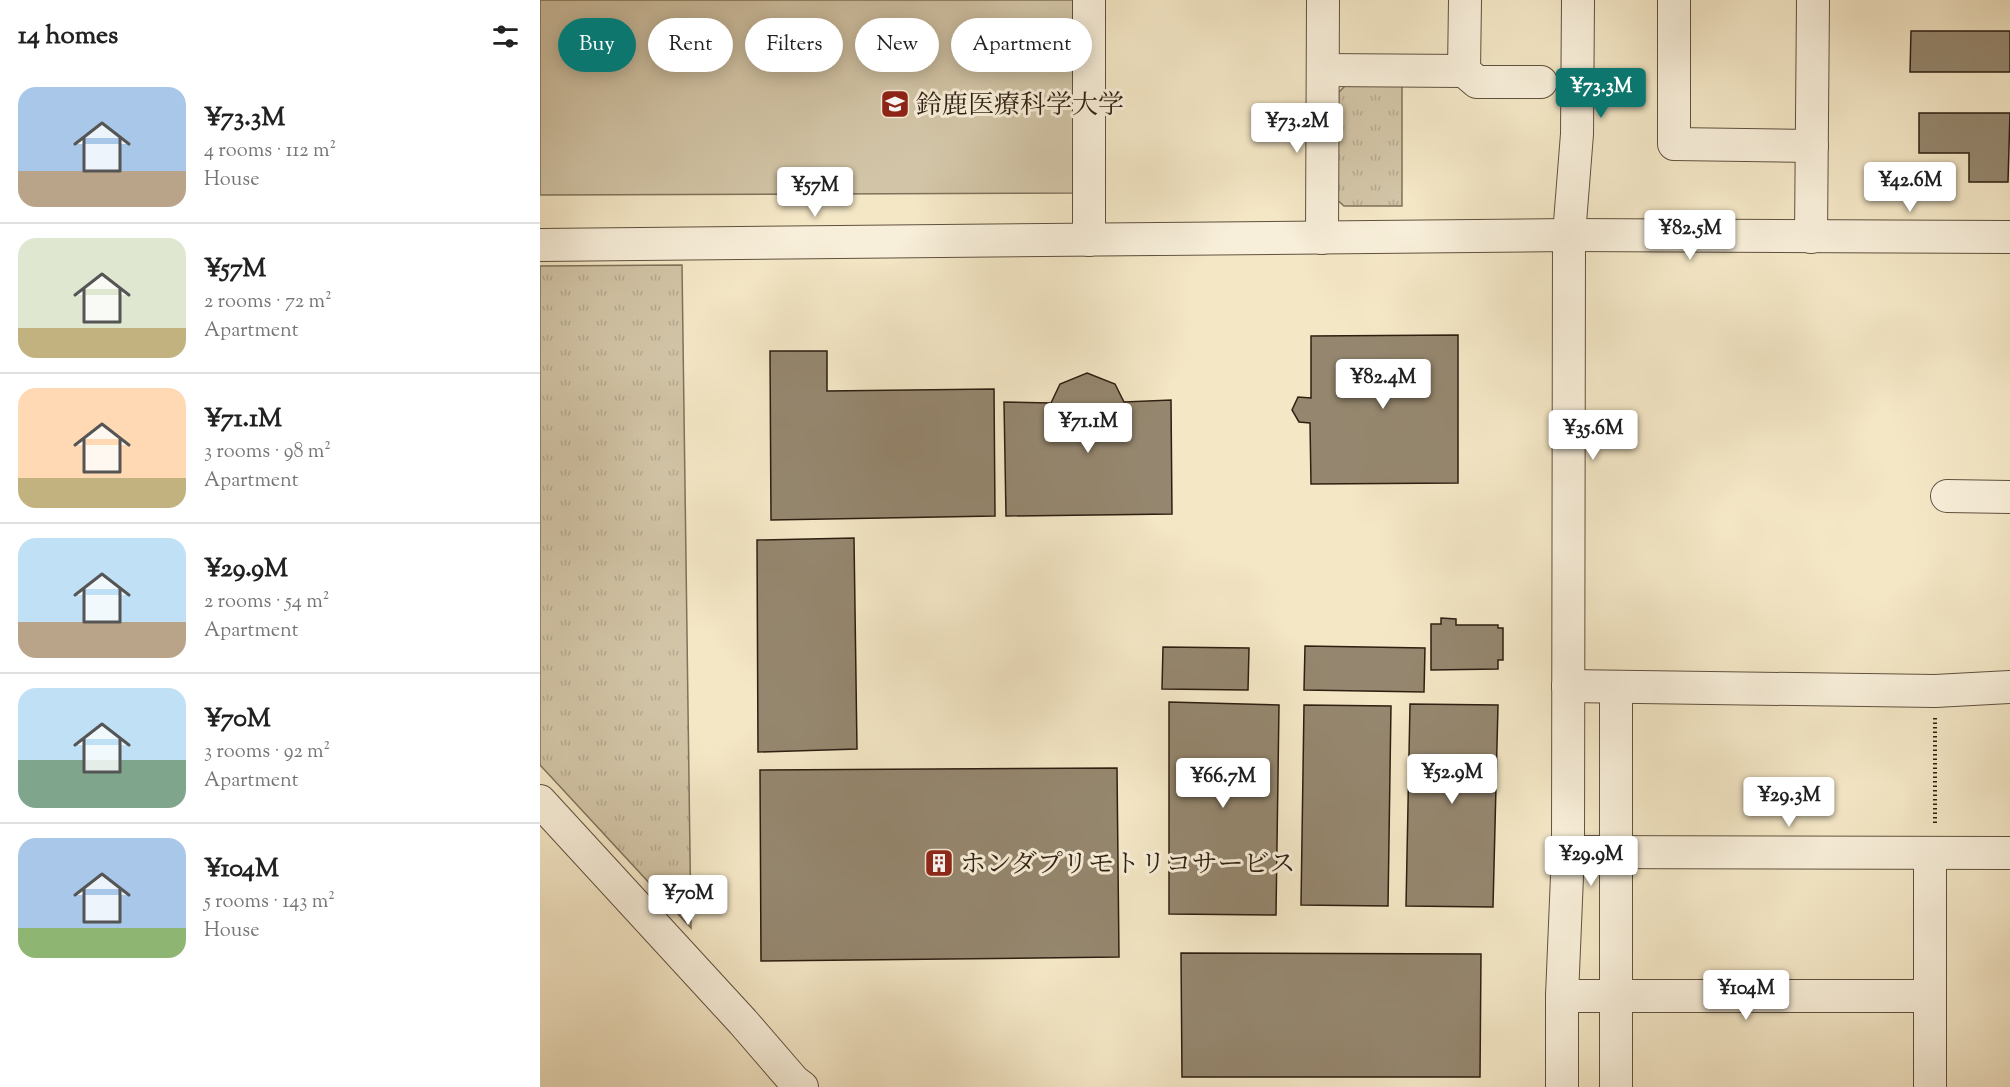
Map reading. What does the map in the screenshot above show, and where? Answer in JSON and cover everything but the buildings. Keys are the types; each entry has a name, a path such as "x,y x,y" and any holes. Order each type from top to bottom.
{"street":[{"path":"1089,0 1089,240"},
{"path":"1322,238 1323,0"},
{"path":"1464,71 1465,0"},
{"path":"1562,1087 1562,996 1568,852 1569,235 1576,134 1578,0"},
{"path":"1674,0 1674,144 1812,146"},
{"path":"1811,237 1812,0"},
{"path":"1323,70 1464,71 1477,82 1541,82"},
{"path":"540,245 1569,235 2010,237"},
{"path":"1947,496 2010,497"},
{"path":"1568,686 1935,691 2010,687"},
{"path":"1616,687 1616,1087"},
{"path":"540,801 743,1022 794,1081 802,1087"},
{"path":"1568,852 2010,853"},
{"path":"1930,1087 1933,853"},
{"path":"1562,996 1930,996"}],"path":[{"path":"1933,853 1935,691"}],"green space":[{"path":"540,0 1077,0 1077,18 951,18 951,72 1078,72 1079,193 540,195"},
{"path":"1402,82 1402,206 1344,206 1334,197 1336,95 1348,83"},
{"path":"682,265 691,928 540,765 540,266"}],"place":[{"name":"鈴鹿医療科学大学","path":"895,104"},
{"name":"ホンダプリモトリコサービス","path":"939,863"}]}
